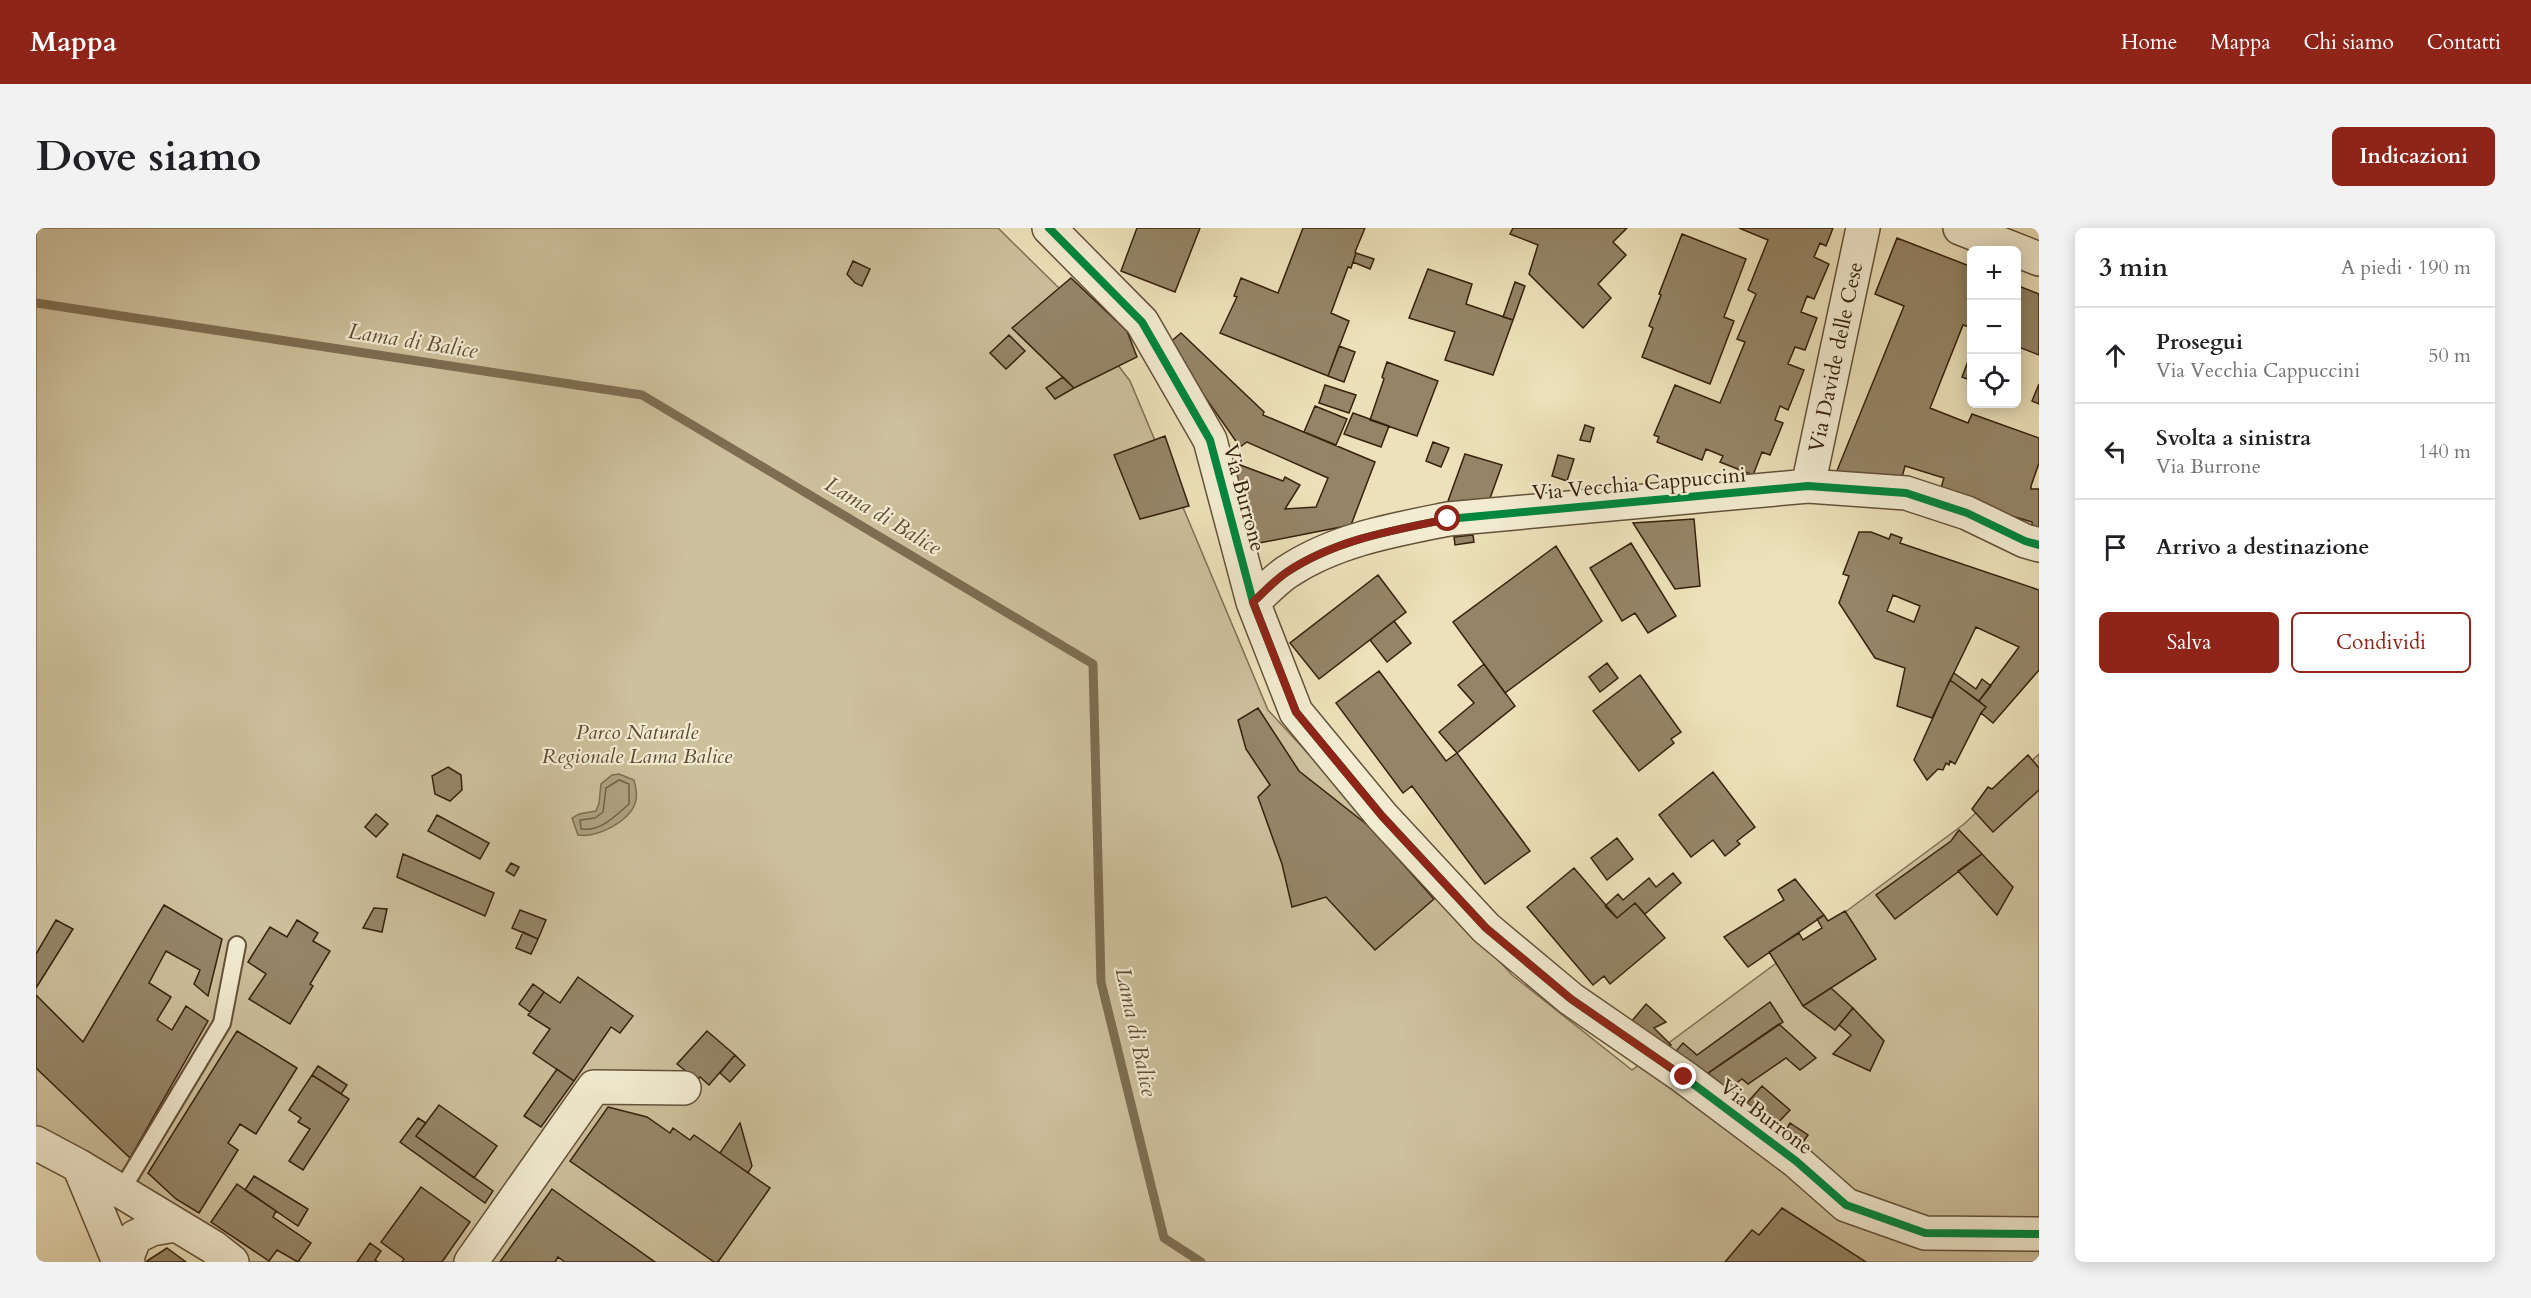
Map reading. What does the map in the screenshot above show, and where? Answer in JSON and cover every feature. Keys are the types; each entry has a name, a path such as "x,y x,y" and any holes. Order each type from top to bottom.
{"street":[{"name":"Via Burrone","path":"1048,228 1142,322 1210,440 1253,602 1296,712 1382,816 1486,928 1571,999 1684,1077 1796,1161 1846,1205 1924,1233 2039,1234"},
{"name":"Via Davide delle Cese","path":"1808,486 1863,228"},
{"path":"1960,228 2039,259"},
{"name":"Via Vecchia Cappuccini","path":"1253,602 1287,572 1338,546 1395,529 1448,519 1808,486 1906,494 1967,513 2025,541 2039,545"},
{"path":"471,1262 594,1087 684,1088"},
{"path":"36,1143 121,1191 213,1247 232,1262"},
{"path":"79,1166 118,1262"},
{"path":"128,1262 127,1257 135,1237 152,1229 175,1224"}],"lane":[{"path":"121,1191 222,1023 237,945"}],"green space":[{"name":"Parco Naturale Regionale Lama Balice","path":"36,228 998,228 1061,290 1130,381 1268,710 1512,975 1632,1070 1964,824 2039,754 2039,1262 239,1262 36,1135"}],"water":[{"path":"619,774 634,780 636,798 631,811 619,823 603,831 578,835 572,818 579,814 596,811 601,784 612,775"}],"building":[{"path":"1137,228 1200,228 1175,292 1121,271"},
{"path":"1303,228 1365,228 1351,268 1348,267 1331,313 1349,321 1328,376 1220,333 1237,297 1234,296 1241,278 1278,293"},
{"path":"1513,228 1627,228 1613,242 1626,255 1598,284 1611,298 1583,328 1529,274 1538,245 1510,234"},
{"path":"1739,228 1833,228 1826,246 1820,243 1814,257 1829,264 1814,299 1807,296 1801,312 1817,318 1805,350 1795,347 1788,364 1804,370 1788,410 1780,406 1775,420 1783,423 1770,455 1762,452 1753,475 1720,462 1723,456 1706,449 1702,460 1657,442 1659,437 1654,435 1675,385 1720,403 1745,342 1737,339 1756,294 1748,290 1768,240"},
{"path":"1682,234 1746,259 1724,317 1734,321 1710,384 1642,357 1653,328 1649,326 1661,295 1659,294"},
{"path":"1897,238 1967,265 1967,326 1963,325 1930,408 1968,423 1972,414 2039,438 2039,463 2031,489 2039,489 2039,535 2033,536 2032,522 1939,494 1944,478 1905,466 1901,481 1834,478 1904,306 1875,294"},
{"path":"1356,253 1374,259 1370,269 1353,262"},
{"path":"853,261 870,269 862,286 855,283 847,274"},
{"path":"1428,269 1472,284 1466,304 1513,320 1493,375 1445,360 1455,332 1409,318"},
{"path":"1071,278 1127,331 1137,357 1074,388 1012,328"},
{"path":"1515,282 1525,286 1513,320 1503,317"},
{"path":"2021,287 2039,294 2039,355 2021,348"},
{"path":"1181,333 1264,412 1263,415 1375,462 1351,525 1244,546 1224,459 1283,481 1285,477 1300,485 1285,509 1316,507 1328,478 1247,442 1240,447 1198,387 1161,350"},
{"path":"1009,335 1025,351 1006,369 990,353"},
{"path":"1339,346 1355,352 1344,382 1328,376"},
{"path":"1387,362 1438,381 1417,436 1370,420 1384,379 1382,377"},
{"path":"1967,364 1967,379 1962,377"},
{"path":"1063,377 1074,388 1055,399 1046,388"},
{"path":"2039,384 2039,404 2032,401"},
{"path":"1325,385 1356,395 1349,413 1319,403"},
{"path":"1315,406 1347,419 1336,445 1304,432"},
{"path":"1353,413 1389,426 1381,447 1344,434"},
{"path":"1585,425 1594,428 1590,442 1580,440"},
{"path":"1165,436 1189,506 1140,519 1114,455"},
{"path":"1433,442 1449,448 1441,467 1426,461"},
{"path":"1465,454 1502,465 1489,501 1447,504"},
{"path":"1558,455 1574,459 1567,481 1552,476"},
{"path":"1694,519 1700,586 1675,589 1633,523"},
{"path":"1859,532 1871,532 1889,539 1891,534 1902,538 1900,543 2039,590 2039,670 1993,723 1981,713 1986,707 1979,701 2019,647 1976,627 1932,718 1897,706 1905,668 1875,658 1839,603 1849,576 1843,574","holes":["1893,595 1920,606 1914,622 1887,611"]},
{"path":"1473,535 1474,542 1455,545 1454,537"},
{"path":"1631,543 1676,616 1648,633 1635,613 1622,621 1590,568"},
{"path":"1556,546 1602,621 1505,693 1453,622"},
{"path":"1378,575 1406,612 1319,679 1290,643"},
{"path":"1394,621 1411,643 1387,662 1370,640"},
{"path":"1607,663 1618,678 1600,692 1589,677"},
{"path":"1484,664 1515,706 1457,753 1439,732 1474,703 1458,685"},
{"path":"1379,671 1446,761 1457,753 1530,851 1485,884 1412,786 1403,793 1336,703"},
{"path":"1954,673 1976,689 1982,679 1991,686 1979,701 1950,680"},
{"path":"1640,675 1681,732 1671,739 1674,743 1639,771 1593,711"},
{"path":"1950,680 1986,707 1955,764 1950,761 1949,765 1946,763 1943,770 1938,769 1927,780 1914,760"},
{"path":"1258,708 1299,771 1370,827 1434,899 1375,950 1326,897 1292,907 1282,864 1258,797 1270,785 1246,749 1238,720"},
{"path":"2028,755 2039,768 2039,790 1993,832 1972,809 1988,787 1992,789"},
{"path":"448,767 461,775 462,790 450,801 435,794 432,776"},
{"path":"1713,772 1755,827 1737,841 1740,844 1725,856 1713,840 1691,857 1659,815"},
{"path":"376,814 388,824 376,837 365,827"},
{"path":"437,815 489,843 480,859 428,831"},
{"path":"1959,830 1982,854 1895,919 1876,895 1951,841"},
{"path":"1617,838 1633,859 1607,880 1591,858"},
{"path":"403,854 494,893 485,916 397,877"},
{"path":"1982,854 2013,887 1997,915 1958,871"},
{"path":"511,863 519,867 514,876 506,871"},
{"path":"1574,868 1617,918 1635,903 1665,938 1610,984 1604,976 1593,985 1527,907"},
{"path":"1673,873 1681,883 1645,914 1635,903 1617,918 1605,906 1618,894 1623,900 1649,878 1656,887"},
{"path":"1795,879 1824,915 1748,967 1724,937 1784,900 1778,890"},
{"path":"164,905 222,939 208,996 194,984 200,970 166,951 149,983 171,997 157,1020 172,1030 186,1006 208,1021 130,1158 36,1068 36,995 83,1042"},
{"path":"374,908 387,909 382,932 363,928"},
{"path":"520,910 546,920 538,939 512,928"},
{"path":"1845,911 1876,959 1803,1006 1769,952 1799,933 1803,940 1822,928 1817,919 1824,915 1828,921"},
{"path":"56,920 73,929 36,988 36,954"},
{"path":"297,920 318,933 313,941 330,951 310,984 313,986 290,1024 249,999 266,974 248,962 270,927 287,937"},
{"path":"523,932 538,939 531,954 516,948"},
{"path":"578,977 633,1016 620,1033 611,1027 574,1081 533,1053 550,1029 528,1015 544,992 560,1003"},
{"path":"533,984 544,992 530,1012 519,1004"},
{"path":"1831,988 1853,1008 1835,1030 1803,1006"},
{"path":"1770,1002 1783,1022 1701,1078 1671,1057 1683,1043 1697,1055"},
{"path":"1646,1004 1666,1022 1654,1028 1671,1045 1664,1050 1631,1022"},
{"path":"1853,1008 1884,1041 1870,1071 1833,1054 1851,1035 1839,1025"},
{"path":"1779,1024 1816,1058 1800,1070 1786,1058 1748,1084 1742,1079 1728,1089 1708,1073"},
{"path":"237,1031 297,1068 256,1134 240,1124 228,1143 238,1150 199,1213 176,1199 148,1173"},
{"path":"707,1031 735,1055 709,1085 700,1077 697,1080 677,1064"},
{"path":"735,1055 745,1065 730,1082 720,1073"},
{"path":"318,1066 347,1085 341,1094 312,1075"},
{"path":"557,1069 574,1081 541,1127 524,1116"},
{"path":"312,1075 349,1099 303,1170 289,1161 310,1129 298,1122 301,1118 289,1110"},
{"path":"1762,1086 1790,1110 1773,1128 1746,1104"},
{"path":"439,1105 497,1146 474,1178 416,1136"},
{"path":"608,1107 647,1117 670,1133 673,1128 690,1140 694,1135 770,1188 718,1262 714,1262 570,1161"},
{"path":"418,1118 426,1123 416,1136 493,1191 485,1203 400,1142"},
{"path":"740,1123 752,1166 748,1173 720,1153"},
{"path":"1790,1123 1808,1135 1801,1145 1784,1133"},
{"path":"254,1176 308,1209 298,1226 245,1190"},
{"path":"237,1184 276,1211 273,1217 311,1243 298,1262 277,1250 269,1261 211,1222"},
{"path":"421,1187 470,1222 442,1262 402,1262 404,1259 381,1242"},
{"path":"552,1189 655,1262 565,1262 558,1257 555,1262 500,1262"},
{"path":"1782,1208 1866,1262 1725,1262 1752,1230 1759,1235"},
{"path":"370,1243 381,1251 375,1260 378,1262 357,1262"},
{"path":"167,1248 186,1262 147,1262 147,1261"}],"waterway":[{"name":"Lama di Balice","path":"36,303 642,395 1093,664 1101,982 1164,1238 1201,1262"}],"cycle path":[{"path":"1049,228 1142,322 1210,440 1253,602 1296,712 1382,816 1486,928 1571,999 1684,1077 1796,1161 1846,1205 1925,1233 2039,1234"},
{"path":"1253,602 1274,582 1305,561 1345,544 1406,527 1448,519 1808,486 1906,493 1967,513 2025,541 2039,545"}],"route":[{"path":"1448,519 1395,529 1338,546 1287,572 1253,602 1296,712 1382,816 1486,928 1571,999 1684,1077"}]}
